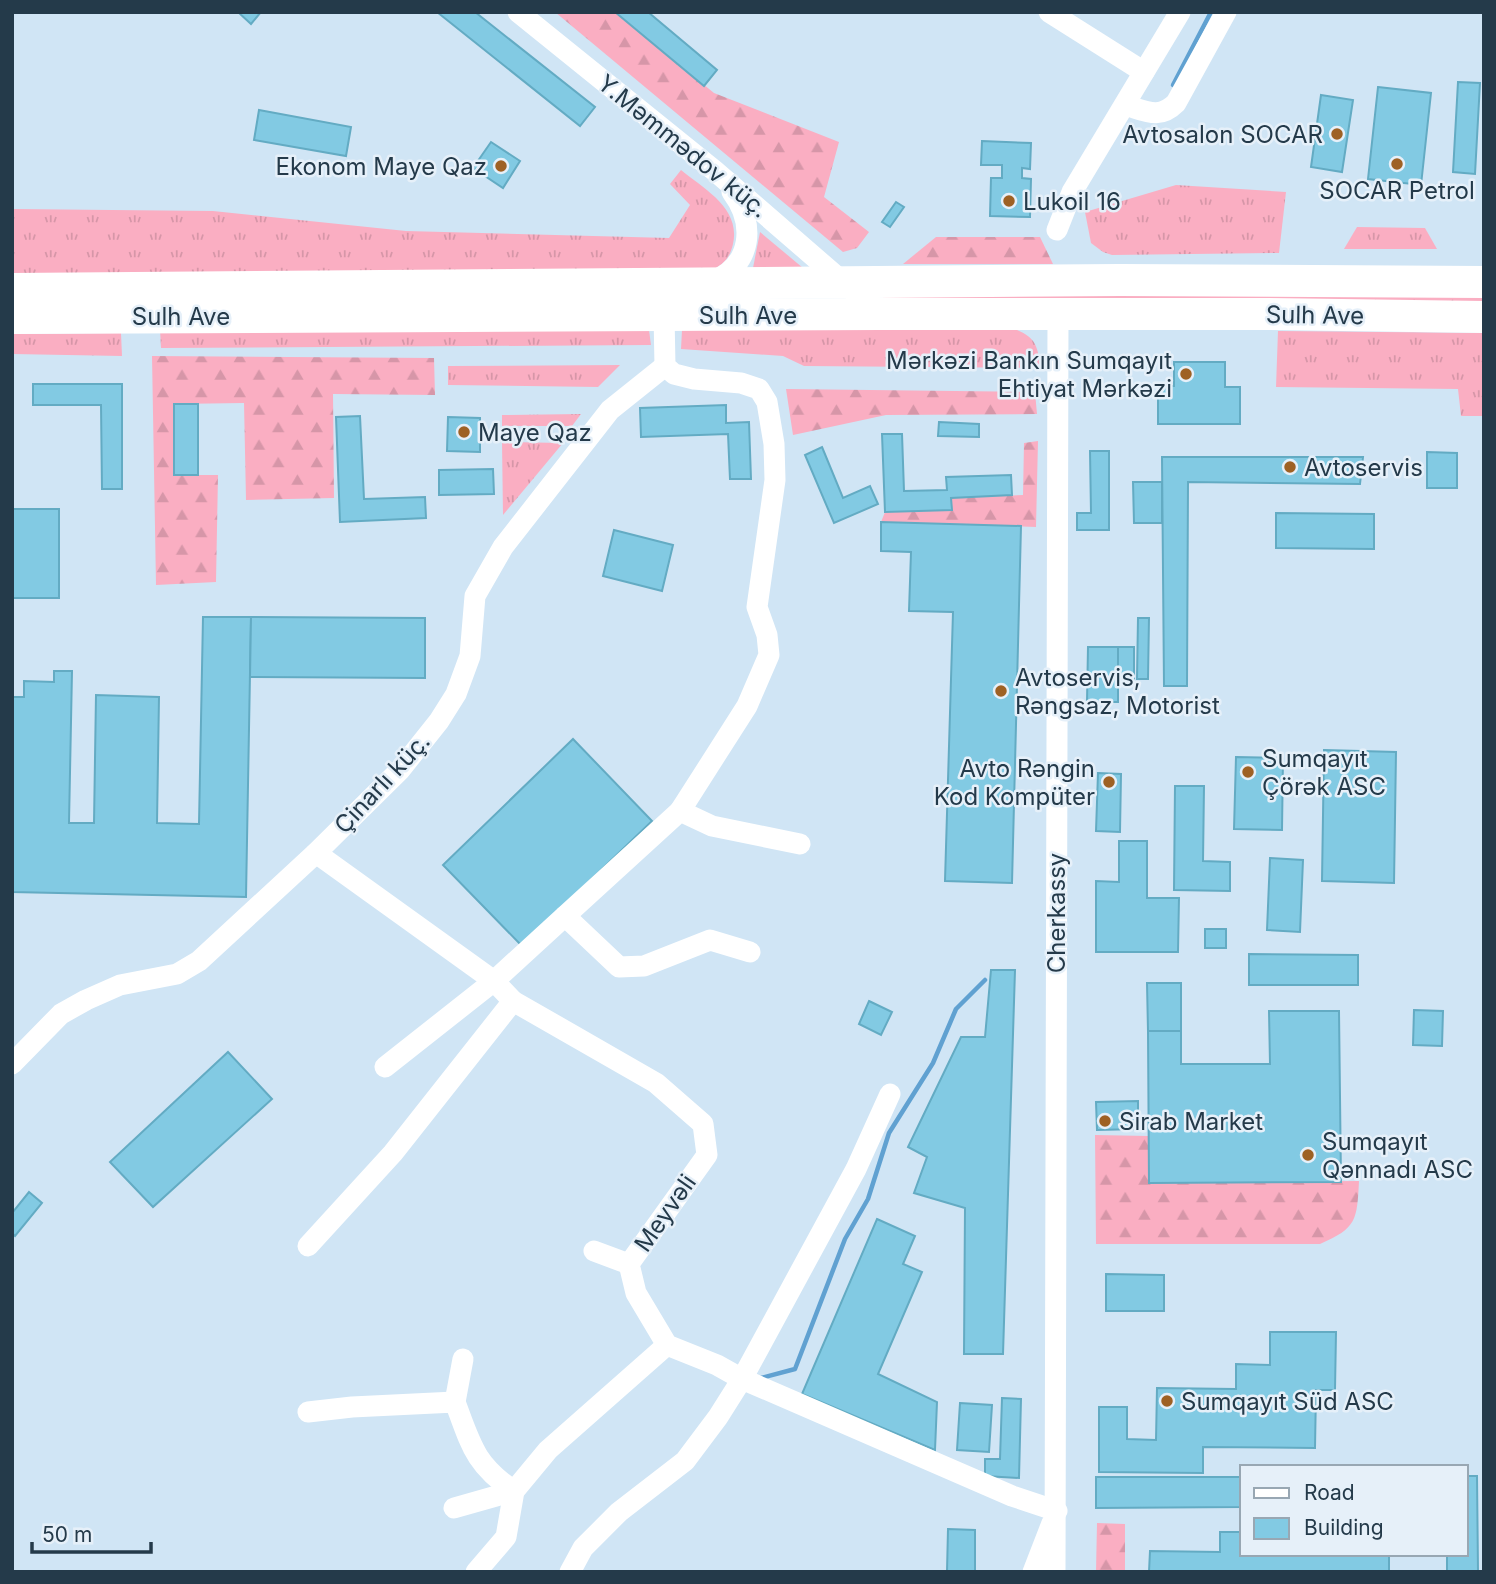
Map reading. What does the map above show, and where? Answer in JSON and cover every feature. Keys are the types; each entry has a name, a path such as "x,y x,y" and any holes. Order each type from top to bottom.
{"highway":[{"name":"Sulh Ave","path":"12,289 845,282 1484,282"},
{"name":"Sulh Ave","path":"12,318 880,314 1484,317"}],"street":[{"name":"Y.Məmmədov küç.","path":"518,12 715,171 880,314"},
{"path":"1049,12 1144,72"},
{"path":"1057,230 1072,192 1180,12"},
{"path":"1125,105 1158,114 1168,111 1176,103 1226,12"},
{"path":"703,285 727,275 742,257 746,244 744,214 715,171"},
{"name":"Cherkassy","path":"1055,1572 1058,314"},
{"path":"385,1068 494,981 680,811 747,706 769,655 767,635 757,607 775,480 774,444 767,402 759,389 741,383 674,374 665,366 664,315"},
{"name":"Çinarlı küç.","path":"12,1064 61,1014 86,1000 120,985 177,974 199,961 316,853 400,770 439,721 456,694 470,656 475,596 503,547 610,410 665,366"},
{"path":"680,811 712,826 800,844"},
{"name":"Meyvəli","path":"316,853 494,981 513,1001 656,1083 703,1124 707,1155 629,1264 636,1293 667,1345"},
{"path":"565,916 619,967 645,966 710,940 750,952"},
{"path":"308,1246 393,1153 513,1001"},
{"path":"570,1572 583,1548 619,1512 685,1461 718,1417 742,1380 856,1169 890,1094"},
{"path":"594,1251 629,1264"},
{"path":"476,1572 506,1537 514,1492 548,1450 667,1345 717,1364 742,1380 978,1481 1056,1511"},
{"path":"463,1359 456,1402 473,1449 492,1476 514,1492"},
{"path":"308,1412 456,1402"},
{"path":"454,1508 514,1492"},
{"name":"Cherkassy","path":"1033,1572 1056,1511"}],"green space":[{"path":"555,12 615,12 714,93 839,142 824,197 869,232 857,248 843,252"},
{"path":"681,170 719,201 731,220 734,231 732,249 726,259 714,269 12,275 12,209 213,211 406,231 669,238 690,205 670,184"},
{"path":"1176,185 1286,192 1279,253 1112,255 1091,243 1085,212"},
{"path":"1357,227 1425,228 1437,249 1344,249"},
{"path":"760,232 803,268 753,268"},
{"path":"936,237 1040,237 1053,264 903,264"},
{"path":"1484,292 1484,303 883,303 883,293"},
{"path":"160,329 649,330 651,345 161,348"},
{"path":"1015,329 1032,339 1041,368 804,366 783,356 681,349 682,330"},
{"path":"1278,331 1484,333 1484,416 1461,416 1458,389 1276,387"},
{"path":"121,333 122,356 12,354 12,334"},
{"path":"152,356 434,358 435,395 333,394 334,498 246,500 244,403 175,404 174,475 218,475 216,582 156,585"},
{"path":"620,365 598,387 448,385 448,366"},
{"path":"786,389 1035,392 1037,414 886,415 793,435"},
{"path":"581,414 572,426 502,426 502,415"},
{"path":"1038,441 1036,527 881,522 885,512 952,510 951,498 1023,495 1024,443"},
{"path":"502,442 563,443 503,515"},
{"path":"1095,1135 1149,1136 1149,1183 1359,1181 1356,1214 1341,1233 1320,1244 1096,1244"},
{"path":"1097,1523 1125,1524 1125,1572 1096,1572"}],"building":[{"path":"238,12 261,12 251,24"},
{"path":"437,12 475,12 595,107 580,126"},
{"path":"615,12 648,12 717,70 704,86"},
{"path":"1458,82 1480,83 1475,174 1453,172"},
{"path":"1378,87 1431,93 1421,185 1368,179"},
{"path":"1321,95 1353,100 1342,172 1311,167"},
{"path":"259,110 351,127 346,156 254,140"},
{"path":"982,141 1031,143 1030,169 1022,168 1022,178 1031,179 1030,217 990,216 991,178 1002,178 1002,165 981,165"},
{"path":"491,142 520,161 503,188 473,168"},
{"path":"896,202 904,207 890,227 882,222"},
{"path":"1174,362 1225,362 1225,387 1240,387 1240,424 1158,424 1158,386 1174,386"},
{"path":"33,384 122,384 122,489 102,489 101,405 33,405"},
{"path":"174,404 198,404 198,475 174,475"},
{"path":"726,405 726,423 749,422 751,479 730,479 728,434 641,437 640,408"},
{"path":"360,416 364,499 425,497 426,518 340,522 336,417"},
{"path":"448,417 480,418 480,452 447,451"},
{"path":"939,422 979,424 979,437 938,436"},
{"path":"882,434 902,434 904,491 947,490 946,477 1011,475 1012,495 951,498 952,510 885,512"},
{"path":"822,447 843,498 870,486 878,504 834,523 805,455"},
{"path":"1090,451 1109,451 1109,530 1077,530 1077,513 1091,513"},
{"path":"1427,452 1457,453 1457,488 1427,488"},
{"path":"1162,457 1363,457 1360,484 1188,482 1187,686 1164,686"},
{"path":"493,469 494,494 439,495 439,470"},
{"path":"1133,482 1162,482 1162,523 1134,523"},
{"path":"12,509 59,509 59,598 12,598"},
{"path":"1276,513 1374,514 1374,549 1276,548"},
{"path":"881,522 1021,526 1012,883 945,881 953,612 909,611 911,552 881,551"},
{"path":"614,530 673,545 662,591 603,576"},
{"path":"203,617 251,617 246,897 12,892 12,697 24,697 24,681 54,682 54,671 72,671 69,823 94,823 96,695 159,697 157,823 199,824"},
{"path":"251,617 425,618 425,678 250,677"},
{"path":"1138,618 1149,618 1148,679 1137,679"},
{"path":"1088,647 1118,647 1118,702 1087,702"},
{"path":"1118,647 1134,647 1134,685 1118,685"},
{"path":"573,739 652,821 522,946 443,865"},
{"path":"1324,750 1396,752 1394,883 1322,881"},
{"path":"1236,757 1283,758 1282,830 1234,829"},
{"path":"1098,773 1121,774 1120,832 1096,831"},
{"path":"1175,786 1204,786 1203,861 1230,862 1230,891 1174,890"},
{"path":"1119,841 1147,841 1147,898 1179,898 1178,952 1096,952 1096,881 1119,882"},
{"path":"1270,858 1303,860 1300,932 1267,930"},
{"path":"1205,929 1226,929 1226,948 1205,948"},
{"path":"1249,954 1358,955 1358,985 1249,985"},
{"path":"991,970 1015,970 1003,1354 964,1354 965,1208 914,1193 927,1157 908,1147 961,1037 985,1037"},
{"path":"1147,983 1181,983 1181,1031 1148,1031"},
{"path":"869,1001 892,1012 881,1035 859,1024"},
{"path":"1414,1010 1443,1011 1442,1046 1413,1045"},
{"path":"1269,1011 1339,1011 1341,1182 1149,1183 1148,1031 1181,1031 1181,1064 1270,1064"},
{"path":"228,1052 272,1099 153,1207 110,1162"},
{"path":"1138,1101 1138,1129 1097,1130 1096,1102"},
{"path":"29,1192 42,1203 15,1236 12,1233 12,1213"},
{"path":"877,1219 915,1236 903,1264 922,1272 878,1374 937,1402 935,1450 802,1394"},
{"path":"1106,1274 1164,1275 1164,1311 1106,1311"},
{"path":"1270,1332 1336,1332 1335,1390 1316,1390 1315,1448 1203,1447 1203,1473 1099,1472 1099,1407 1127,1407 1127,1439 1156,1440 1157,1388 1236,1389 1236,1364 1270,1365"},
{"path":"1002,1398 1021,1399 1019,1478 985,1476 985,1459 1000,1459"},
{"path":"960,1403 992,1405 989,1452 957,1450"},
{"path":"1468,1476 1477,1476 1478,1572 1447,1572 1447,1556 1468,1556"},
{"path":"1096,1477 1240,1477 1240,1507 1096,1508"},
{"path":"948,1529 975,1530 975,1572 947,1572"},
{"path":"1220,1532 1240,1532 1240,1556 1389,1556 1389,1572 1149,1572 1150,1551 1220,1552"}],"waterway":[{"path":"1173,85 1211,12"},
{"path":"761,1378 795,1369 845,1239 868,1199 889,1133 933,1063 956,1009 985,980"}],"place":[{"name":"Avtosalon SOCAR","path":"1337,134"},
{"name":"SOCAR Petrol","path":"1397,164"},
{"name":"Ekonom Maye Qaz","path":"501,166"},
{"name":"Lukoil 16","path":"1009,201"},
{"name":"Mərkəzi Bankın Sumqayıt Ehtiyat Mərkəzi","path":"1186,374"},
{"name":"Maye Qaz","path":"464,432"},
{"name":"Avtoservis","path":"1290,467"},
{"name":"Avtoservis, Rəngsaz, Motorist","path":"1001,691"},
{"name":"Sumqayıt Çörək ASC","path":"1248,772"},
{"name":"Avto Rəngin Kod Kompüter","path":"1109,782"},
{"name":"Sirab Market","path":"1105,1121"},
{"name":"Sumqayıt Qənnadı ASC","path":"1308,1155"},
{"name":"Sumqayıt Süd ASC","path":"1167,1401"}]}
